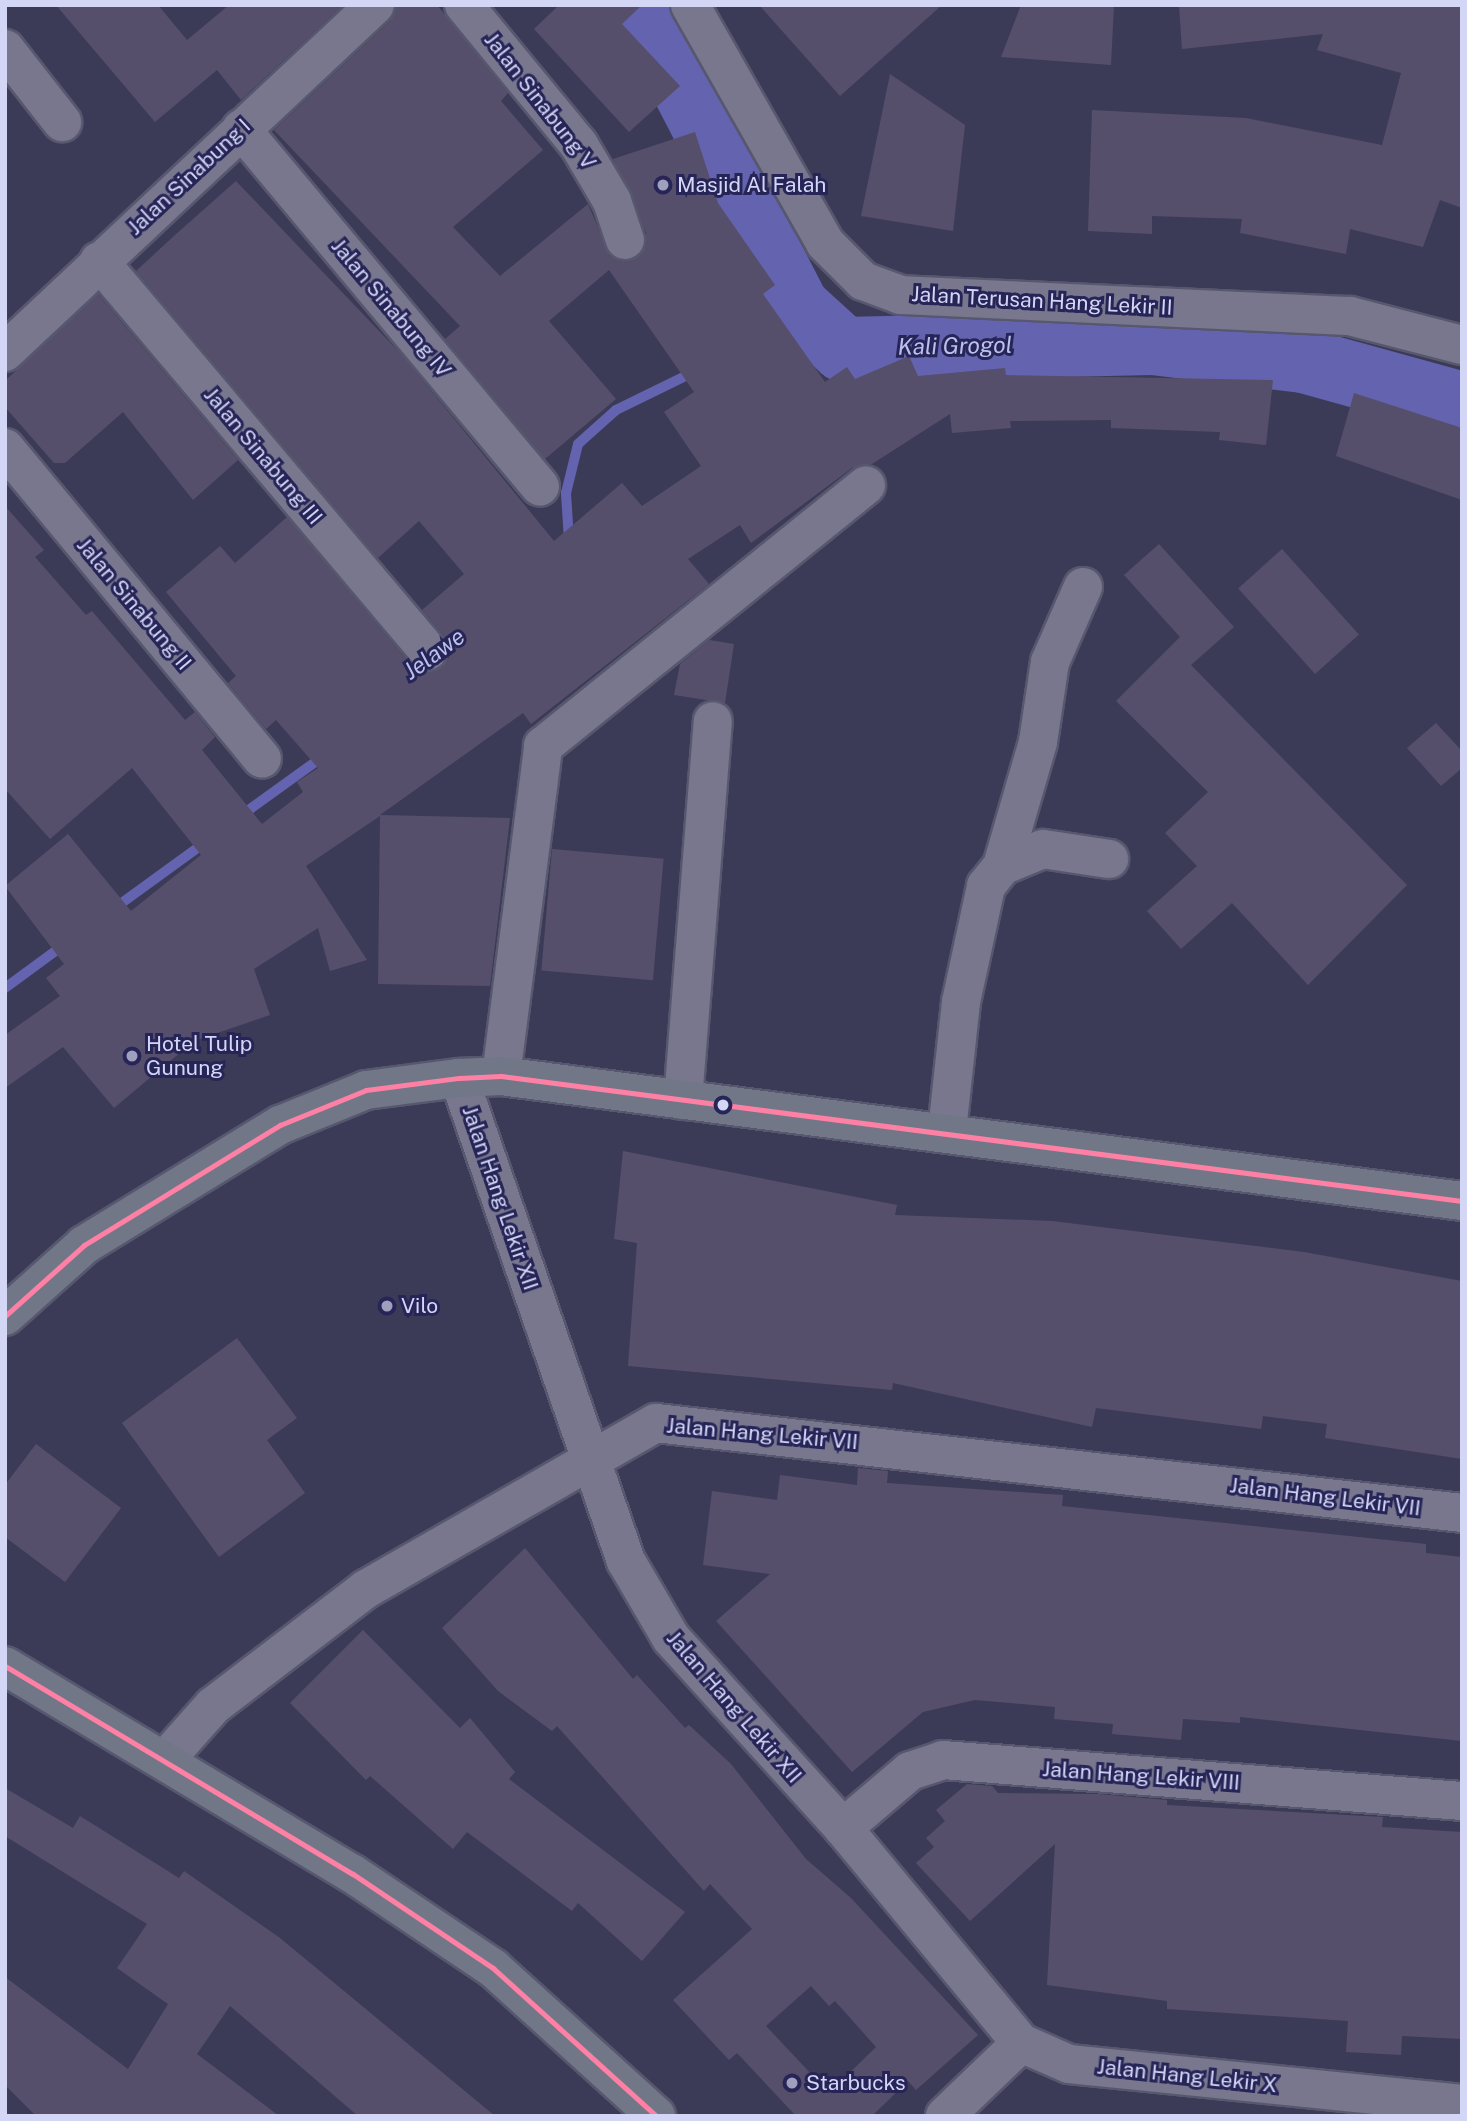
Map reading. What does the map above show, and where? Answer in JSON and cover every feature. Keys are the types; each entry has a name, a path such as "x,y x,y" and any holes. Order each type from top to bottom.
{"main road":[{"path":"5,1316 84,1245 280,1125 366,1090 459,1078 501,1076 947,1131 1462,1201"},
{"path":"5,1666 166,1759 493,1968 656,2116"}],"street":[{"name":"Jalan Sinabung I","path":"5,352 375,5"},
{"name":"Jalan Sinabung V","path":"464,5 584,152 612,201 625,240"},
{"name":"Jalan Terusan Hang Lekir II","path":"691,5 825,243 863,281 901,295 1350,316 1462,345"},
{"path":"5,49 62,122"},
{"name":"Jalan Sinabung IV","path":"241,129 540,487"},
{"name":"Jalan Sinabung III","path":"99,261 428,650"},
{"name":"Jalan Sinabung II","path":"5,448 262,759"},
{"path":"501,1076 543,746 866,485"},
{"path":"947,1131 961,1002 986,886 1002,866 1038,742 1050,662 1083,587"},
{"path":"683,1100 713,721"},
{"path":"1002,866 1043,849 1109,859"},
{"name":"Jalan Hang Lekir XII","path":"459,1078 588,1459 626,1561 671,1638 843,1828 1021,2043"},
{"name":"Jalan Hang Lekir VII","path":"166,1759 213,1706 366,1589 642,1429 671,1421 1462,1513"},
{"name":"Jalan Hang Lekir VIII","path":"843,1828 910,1771 943,1760 1462,1801"},
{"path":"945,2116 1021,2043"},
{"name":"Jalan Hang Lekir X","path":"1021,2043 1069,2064 1462,2104"}],"building":[{"path":"56,5 158,5 187,40 229,5 343,5 241,100 217,70 155,122"},
{"path":"396,5 437,5 508,93 501,101 543,150 453,227 500,276 588,204 610,256 621,261 641,255 646,233 613,159 695,132 718,203 775,285 763,294 825,382 847,367 855,379 909,356 918,376 1005,368 1006,375 1273,380 1266,445 1219,440 1220,432 1111,428 1111,420 1010,421 1011,428 952,433 950,414 872,464 852,468 751,543 740,525 688,559 709,584 531,724 523,713 380,815 510,818 490,986 378,984 380,816 306,866 367,960 330,971 318,928 254,969 270,1015 194,1041 114,1108 63,1047 5,1088 5,1035 60,996 46,978 64,964 5,886 68,834 131,911 201,855 132,768 50,839 5,789 5,506 44,550 35,557 86,615 92,611 185,720 195,712 215,737 202,750 262,824 303,792 297,782 318,768 276,720 266,729 228,683 236,676 166,592 220,546 235,563 287,517 412,666 433,672 449,658 445,637 422,610 464,574 419,521 378,558 136,271 175,235 236,181 402,355 554,541 622,483 642,506 701,466 664,412 694,392 609,270 549,321 616,399 545,459 445,339 460,326 274,130 390,21"},
{"path":"559,5 642,5 622,24 680,86 629,132 534,29"},
{"path":"759,5 942,5 840,96"},
{"path":"1021,5 1114,5 1111,65 1001,57"},
{"path":"1179,5 1462,5 1462,208 1440,200 1423,247 1350,229 1346,254 1240,233 1242,219 1152,216 1152,234 1088,231 1092,110 1246,118 1382,145 1401,73 1317,50 1323,34 1182,49"},
{"path":"890,74 965,125 953,231 861,216"},
{"path":"98,294 238,460 193,500 123,412 65,463 54,463 5,407 5,381"},
{"path":"1354,393 1462,428 1462,500 1336,456"},
{"path":"1159,544 1234,627 1191,665 1407,885 1308,985 1232,903 1181,949 1147,911 1197,866 1165,833 1208,792 1116,701 1180,637 1124,575"},
{"path":"1282,549 1359,634 1315,674 1238,588"},
{"path":"709,640 734,644 725,703 674,695 680,664"},
{"path":"1436,723 1462,751 1462,768 1441,786 1407,748"},
{"path":"552,849 664,859 653,980 541,971"},
{"path":"623,1151 897,1205 895,1215 1052,1221 1304,1252 1462,1281 1462,1459 1325,1438 1327,1424 1263,1416 1261,1429 1096,1408 1092,1427 893,1383 892,1390 628,1366 637,1243 614,1239"},
{"path":"237,1338 297,1418 267,1440 305,1493 219,1557 122,1423"},
{"path":"36,1444 121,1508 65,1582 5,1537 5,1485"},
{"path":"858,1468 888,1471 887,1483 1063,1495 1062,1506 1426,1544 1426,1553 1462,1557 1462,1741 1240,1717 1240,1723 1183,1719 1181,1740 1112,1734 1113,1724 1054,1719 1055,1707 975,1700 923,1712 852,1772 716,1621 770,1574 703,1565 712,1491 777,1500 780,1475 857,1485"},
{"path":"525,1548 633,1679 637,1675 685,1728 689,1725 731,1764 806,1859 851,1898 978,2035 916,2090 908,2081 872,2116 796,2116 737,2053 729,2060 673,2000 752,1929 710,1884 704,1891 557,1726 552,1731 498,1691 442,1628","holes":["811,1986 829,2006 835,2001 876,2047 829,2093 766,2026"]},
{"path":"363,1630 460,1728 470,1718 515,1772 509,1779 685,1912 642,1961 578,1903 572,1911 467,1832 453,1849 370,1776 366,1780 290,1703"},
{"path":"967,1784 992,1786 998,1793 1098,1794 1167,1800 1167,1805 1383,1817 1382,1827 1462,1832 1462,2039 1402,2036 1401,2055 1346,2052 1348,2021 1167,2009 1167,2001 1047,1985 1055,1844 970,1921 916,1863 934,1847 926,1838 945,1821 936,1810"},
{"path":"5,1788 73,1828 80,1816 179,1878 184,1871 280,1938 495,2116 358,2116 230,2006 197,2054 279,2116 36,2116 5,2085 5,1977 128,2069 168,2004 117,1968 147,1924 5,1836"}],"waterway":[{"name":"Kali Grogol","path":"641,5 797,307 843,349 1152,342 1303,360 1462,404"},
{"name":"Jelawe","path":"770,325 797,307"},
{"name":"Jelawe","path":"569,540 566,493 578,444 616,410 694,372"},
{"name":"Jelawe","path":"239,817 325,755"},
{"name":"Jelawe","path":"112,910 207,841"},
{"name":"Jelawe","path":"5,988 65,944"}],"transit line":[{"path":"5,1316 84,1245 280,1125 366,1090 459,1078 501,1076 1462,1201"},
{"path":"5,1666 353,1874 493,1968 656,2116"}],"place":[{"name":"Masjid Al Falah","path":"663,185"},
{"name":"Hotel Tulip Gunung","path":"132,1056"},
{"name":"Vilo","path":"387,1306"},
{"name":"Starbucks","path":"792,2083"}]}
